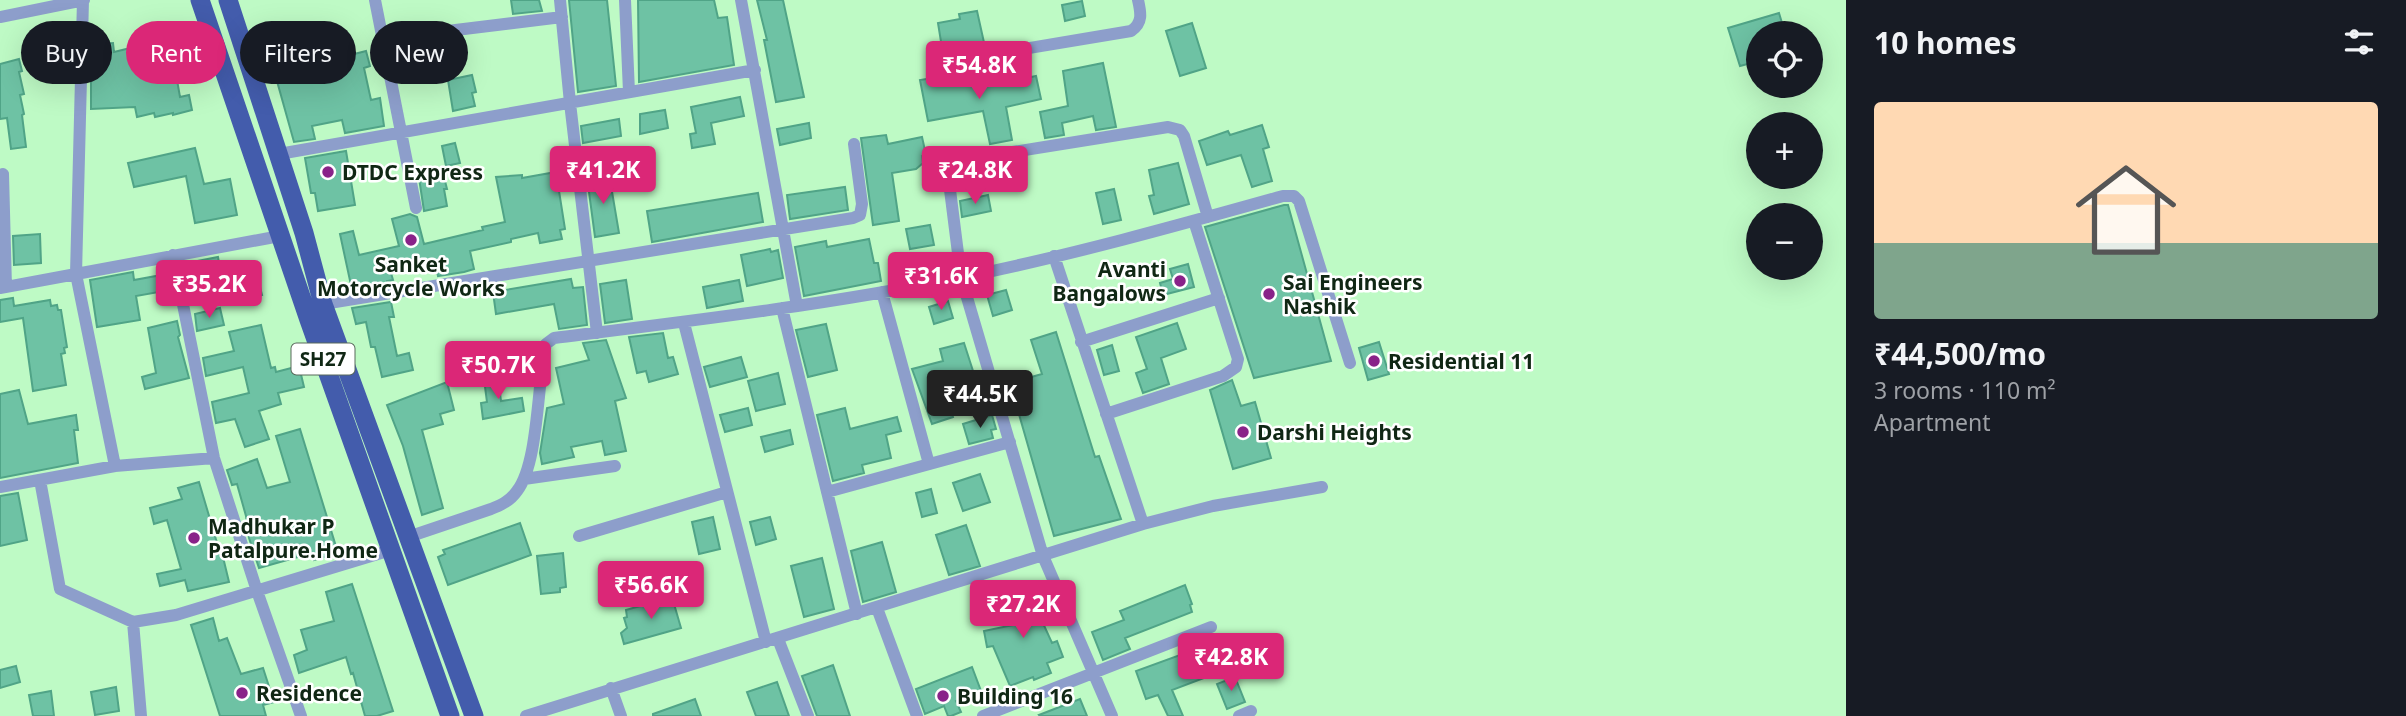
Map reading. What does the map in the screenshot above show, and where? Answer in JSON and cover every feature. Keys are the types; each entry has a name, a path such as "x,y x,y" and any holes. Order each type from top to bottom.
{"main road":[{"name":"SH27","path":"200,0 280,236 450,716"},
{"name":"SH27","path":"228,0 279,154 323,304 474,716"}],"street":[{"path":"0,17 84,0 76,274 115,466"},
{"path":"374,0 378,21"},
{"path":"560,0 597,333"},
{"path":"625,0 629,92"},
{"path":"741,0 797,306"},
{"path":"940,63 1131,31 1139,26 1138,0"},
{"path":"468,28 562,17"},
{"path":"279,154 755,70"},
{"path":"391,84 416,208"},
{"path":"1112,716 1043,556 961,277 947,171 951,162 1175,128 1184,136 1208,217"},
{"path":"323,304 860,215 862,204 854,144"},
{"path":"0,175 3,174 3,288 280,236"},
{"path":"408,537 504,504 516,494 530,466 542,363 546,344 554,338 684,323 961,277 1194,221 1283,196 1294,196 1299,201 1350,363"},
{"path":"1105,414 1223,376 1236,367 1238,359 1194,221"},
{"path":"173,255 214,458 301,716"},
{"path":"1054,256 1143,524"},
{"path":"882,292 929,464"},
{"path":"1081,342 1219,298"},
{"path":"782,308 857,614"},
{"path":"684,323 727,492 772,641 808,716"},
{"path":"827,492 1010,442"},
{"path":"0,487 115,466 214,458"},
{"path":"524,479 615,466"},
{"path":"40,480 60,589 134,622 176,615 391,550"},
{"path":"526,716 1143,524 1213,506 1322,487"},
{"path":"579,536 727,492"},
{"path":"877,608 916,716"},
{"path":"134,622 141,716"},
{"path":"984,716 1211,626"},
{"path":"611,688 621,716"}],"building":[{"path":"511,0 539,0 542,11 513,14"},
{"path":"569,0 607,0 616,86 578,92"},
{"path":"638,0 714,0 718,18 727,17 734,65 639,82"},
{"path":"757,0 783,0 804,97 776,102 764,40 767,40"},
{"path":"1082,1 1085,16 1065,21 1062,5"},
{"path":"977,11 985,47 943,54 938,23 960,19 959,14"},
{"path":"1779,13 1781,21 1752,21"},
{"path":"1192,23 1206,68 1180,76 1166,31"},
{"path":"1746,23 1746,64 1740,66 1728,28"},
{"path":"112,43 114,52 126,49 126,84 178,84 180,97 189,95 192,110 173,115 155,117 154,113 137,117 135,107 91,109 91,84 112,84"},
{"path":"366,51 370,66 364,68 371,100 380,98 384,126 345,133 342,120 312,126 315,139 294,142 278,84 356,84 356,54"},
{"path":"19,59 24,94 20,95 26,147 11,149 7,118 0,119 0,64"},
{"path":"1103,63 1116,127 1096,130 1093,116 1062,123 1064,135 1045,138 1040,112 1068,106 1063,71"},
{"path":"472,75 476,92 472,93 475,106 453,111 449,84 468,84 468,76"},
{"path":"946,76 947,82 968,77 970,85 1011,76 1012,81 1036,76 1041,99 1006,107 1012,140 990,144 983,111 928,121 920,80"},
{"path":"740,97 744,116 711,123 715,144 692,148 690,134 696,133 691,107"},
{"path":"665,110 668,128 640,134 640,114"},
{"path":"619,119 621,136 583,143 581,126"},
{"path":"809,123 811,138 780,145 777,129"},
{"path":"1262,125 1269,147 1263,149 1272,181 1252,187 1241,155 1207,165 1199,141 1228,131 1230,135"},
{"path":"886,135 888,144 922,137 926,155 922,156 923,163 916,169 892,173 899,221 873,225 861,138"},
{"path":"455,143 460,163 446,166 442,146"},
{"path":"195,148 204,184 230,179 237,215 195,223 186,176 134,187 128,163"},
{"name":"DTDC Express","path":"346,151 355,205 318,211 315,193 311,193 305,158"},
{"path":"1178,163 1189,204 1154,214 1149,196 1154,195 1149,170"},
{"path":"556,172 565,229 560,230 562,239 540,243 538,233 511,239 511,242 470,251 474,269 438,276 435,261 391,273 393,280 387,281 387,285 352,290 340,234 353,231 359,255 399,246 392,219 410,214 417,217 424,244 483,230 482,227 505,222 496,177 522,175 522,178"},
{"path":"443,173 447,206 424,211 419,178"},
{"path":"609,174 619,233 595,237 587,177"},
{"path":"845,187 848,210 790,219 787,195"},
{"path":"1114,189 1121,220 1103,224 1096,193"},
{"path":"758,193 763,222 652,242 647,211"},
{"path":"988,195 991,211 962,217 960,201"},
{"name":"Sai Engineers Nashik","path":"1288,205 1331,361 1254,378 1205,227"},
{"path":"930,225 934,245 910,249 906,229"},
{"path":"40,234 41,263 14,265 13,236"},
{"path":"869,239 881,281 804,296 795,247 826,241 827,247"},
{"path":"770,249 771,252 778,250 783,278 747,286 741,255"},
{"path":"218,257 221,275 191,281 187,263"},
{"name":"Avanti Bangalows","path":"1188,264 1194,287 1163,295 1160,283 1173,279 1170,269"},
{"path":"133,272 134,280 167,274 170,290 136,296 140,320 97,327 90,280"},
{"path":"258,279 262,295 223,303 220,287"},
{"path":"571,279 573,288 583,287 587,325 559,329 554,304 496,314 493,292"},
{"path":"626,280 632,319 605,323 600,284"},
{"path":"739,280 743,301 707,308 703,287"},
{"path":"1006,290 1012,310 993,316 987,295"},
{"path":"13,298 14,306 50,300 51,306 57,305 58,310 61,310 67,347 64,348 65,353 61,354 66,385 33,391 23,318 0,322 0,300"},
{"path":"948,301 953,318 934,324 929,307"},
{"path":"391,302 394,317 389,317 397,356 409,353 413,370 382,377 375,347 371,347 366,322 356,324 352,308"},
{"path":"220,308 224,325 197,331 195,314"},
{"path":"177,321 180,335 178,337 189,378 145,389 142,377 156,373 148,328"},
{"path":"1177,323 1186,349 1161,358 1169,384 1143,393 1136,373 1147,369 1136,337"},
{"path":"826,324 837,370 808,377 796,330"},
{"path":"261,325 271,368 275,367 276,372 299,366 304,387 278,393 281,404 259,411 269,439 245,447 235,419 216,423 212,402 249,393 243,367 206,376 203,358 234,351 229,332"},
{"path":"1056,332 1095,457 1099,456 1121,519 1054,536 1010,383 1042,374 1031,340"},
{"path":"663,333 668,358 673,357 678,374 649,382 646,371 637,373 629,337"},
{"path":"606,340 626,398 615,401 626,451 605,455 602,441 571,447 574,457 542,464 540,453 547,408 564,404 556,368 589,360 583,343"},
{"name":"Residential 11","path":"1379,342 1389,374 1368,380 1359,348"},
{"path":"964,343 974,374 943,382 953,417 932,424 912,369 943,361 940,349"},
{"path":"1112,345 1119,371 1104,375 1097,350"},
{"path":"741,357 747,377 710,387 704,367"},
{"path":"778,373 785,404 756,411 748,381"},
{"path":"498,377 501,401 522,398 524,411 483,419 481,403 487,402 484,379"},
{"name":"Darshi Heights","path":"1232,380 1241,406 1255,402 1271,458 1233,469 1210,390"},
{"path":"447,382 454,410 440,414 443,424 422,430 443,508 422,515 403,446 387,405"},
{"path":"19,390 28,424 76,415 78,430 74,430 78,463 0,478 0,394"},
{"path":"748,408 752,425 725,432 720,415"},
{"path":"845,408 850,429 897,417 901,431 886,435 891,458 862,465 864,473 833,481 817,415"},
{"path":"992,415 996,429 991,430 993,438 969,444 963,424"},
{"path":"300,429 338,553 314,560 312,553 259,568 237,484 232,485 227,470 257,459 267,488 290,482 276,436"},
{"path":"790,430 793,444 765,452 761,437"},
{"path":"980,474 990,502 963,511 953,483"},
{"path":"199,482 229,582 188,591 185,580 160,586 157,574 181,569 167,520 154,524 150,508 182,499 178,488"},
{"path":"931,489 937,513 922,517 916,493"},
{"path":"18,493 27,540 0,546 0,496"},
{"path":"713,517 720,549 699,554 692,522"},
{"path":"770,517 776,539 756,545 750,522"},
{"path":"520,523 531,555 448,585 438,557 445,554 443,550"},
{"path":"966,525 980,566 949,575 936,535"},
{"path":"882,542 896,592 863,602 851,551"},
{"path":"563,553 566,587 560,588 560,592 541,594 537,556"},
{"path":"822,558 834,609 804,617 791,566"},
{"path":"352,584 393,711 377,716 365,716 346,657 299,673 294,655 307,650 301,630 334,621 326,592"},
{"path":"1185,585 1192,612 1125,638 1130,649 1103,660 1092,632 1124,620 1120,611"},
{"path":"1026,586 1052,643 1057,641 1063,657 1047,663 1051,673 1010,686 993,646 987,647 984,631 1013,625 1000,597"},
{"path":"672,597 681,628 624,644 621,633 627,628 624,618 627,617 626,610"},
{"path":"213,618 219,641 227,638 241,674 263,668 274,702 263,705 266,716 220,716 191,625"},
{"path":"1202,647 1212,675 1172,690 1183,716 1168,716 1158,695 1146,699 1136,671"},
{"path":"833,665 850,716 817,716 802,676"},
{"path":"16,666 20,682 0,688 0,670"},
{"name":"Building 16","path":"972,667 981,691 956,701 961,712 948,716 944,706 925,714 916,689"},
{"path":"1235,677 1245,702 1227,709 1217,684"},
{"path":"777,682 789,716 756,716 747,692"},
{"path":"116,687 119,711 95,715 91,692"},
{"path":"51,691 54,716 33,716 29,695"},
{"path":"695,699 701,716 653,716 653,714"},
{"path":"1080,699 1087,716 1039,715"}],"place":[{"name":"DTDC Express","path":"328,172"},
{"name":"Sanket Motorcycle Works","path":"411,240"},
{"name":"Avanti Bangalows","path":"1180,281"},
{"name":"Sai Engineers Nashik","path":"1269,294"},
{"name":"Residential 11","path":"1374,361"},
{"name":"Darshi Heights","path":"1243,432"},
{"name":"Madhukar P Patalpure.Home","path":"194,538"},
{"name":"Residence","path":"242,693"},
{"name":"Building 16","path":"943,696"}]}
